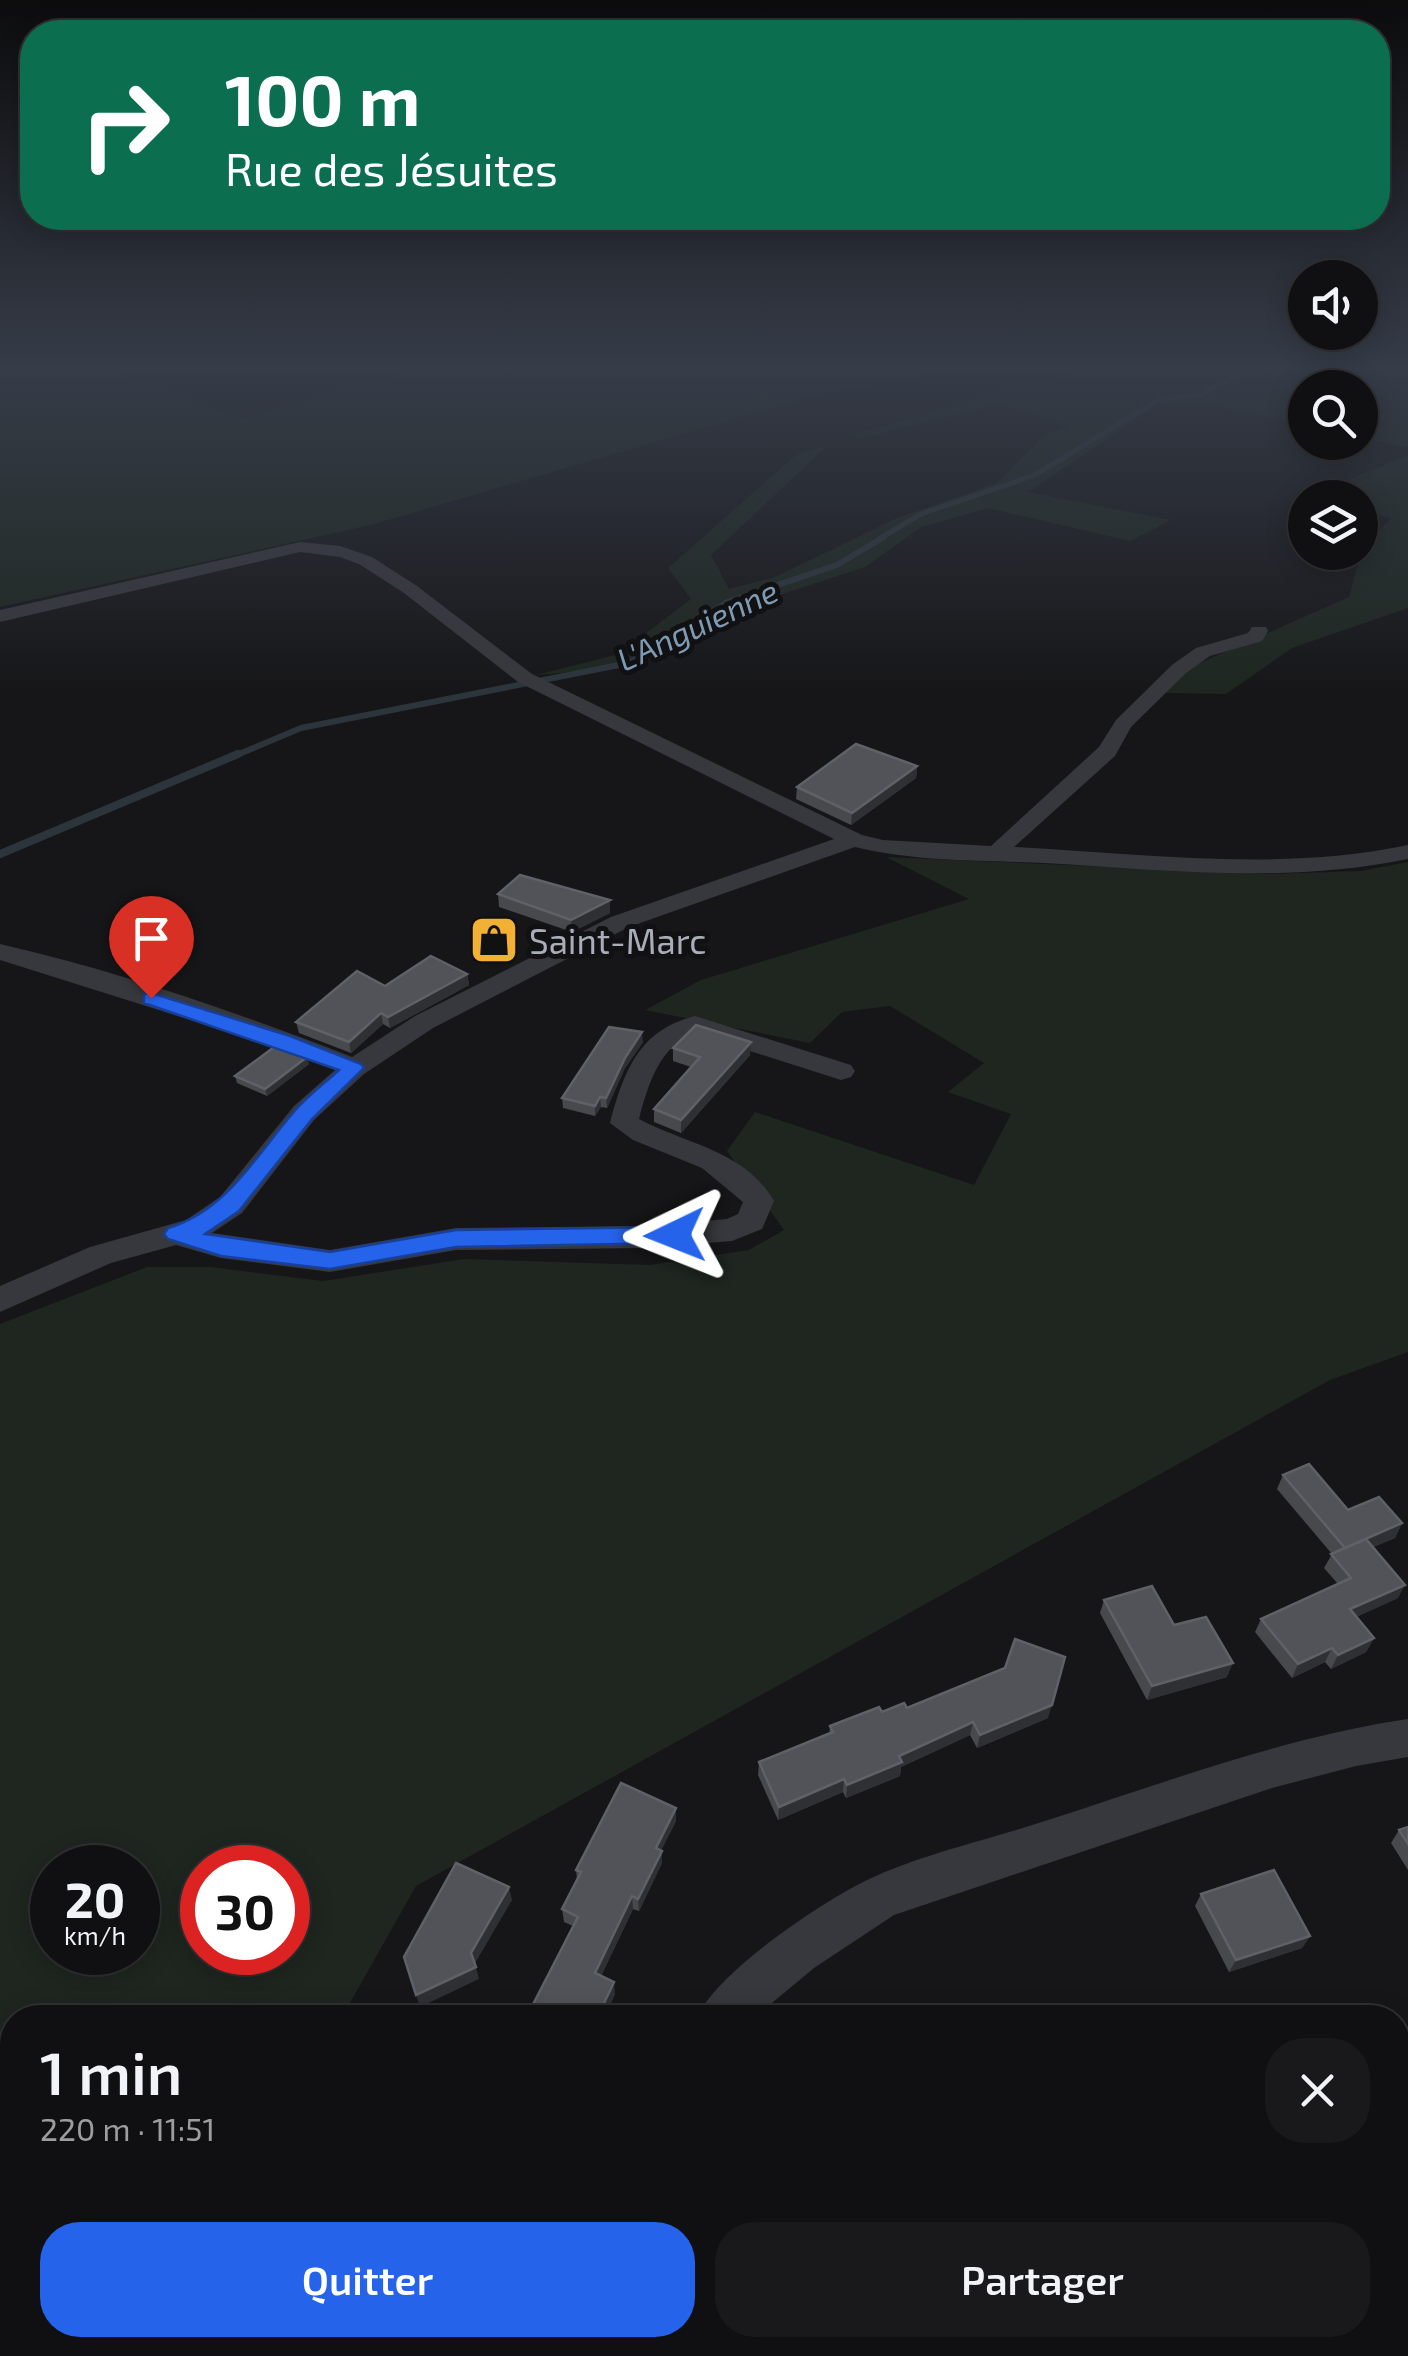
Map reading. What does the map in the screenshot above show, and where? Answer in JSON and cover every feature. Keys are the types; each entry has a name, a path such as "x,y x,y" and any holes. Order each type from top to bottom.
{"street":[{"path":"0,616 300,547 361,558 399,582 489,656 531,682 854,840 883,847 996,855 1282,868 1351,864 1405,850"},
{"path":"996,855 1007,840 1107,752 1123,724 1179,669 1203,652 1255,636 1258,630"},
{"path":"0,1300 101,1255 197,1228 230,1205 304,1114 354,1068 424,1022 620,922 854,840"},
{"path":"0,952 40,961 283,1040 354,1068"},
{"path":"176,1234 221,1248 330,1261 456,1239 646,1237 732,1230 751,1220 760,1201 743,1178 720,1161 624,1123 633,1085 668,1034 682,1025 696,1024 841,1071"},
{"path":"734,2005 790,1954 829,1926 884,1896 1272,1768 1356,1746 1408,1738"}],"shaded area":[{"path":"0,475 542,475 371,525 0,607"},
{"path":"773,475 796,475 711,555 729,589 775,577 897,518 997,483 1005,475 1053,475 1028,492 1171,520 1130,541 988,508 921,527 865,567 728,612 635,667 536,675 619,654 691,599 668,568"},
{"path":"1360,475 1408,475 1408,608 1292,648 1226,694 1165,693 1191,667 1349,597 1356,570 1378,570 1378,531 1391,519 1378,515 1378,480 1348,480"},
{"path":"886,857 1270,874 1360,871 1408,862 1408,1352 1330,1380 416,1886 349,2005 0,2005 0,1324 147,1267 211,1267 323,1281 464,1259 650,1265 749,1250 784,1230 727,1151 755,1112 974,1185 1011,1114 948,1092 984,1063 890,1006 842,1012 810,1043 645,1010 701,980 969,899"}],"building":[{"path":"856,744 917,766 852,813 797,787"},
{"path":"520,875 610,900 571,920 498,894"},
{"path":"431,956 467,974 388,1017 381,1013 349,1042 296,1022 357,971 385,986"},
{"path":"696,1025 751,1042 681,1120 654,1109 700,1057 673,1048"},
{"path":"609,1027 642,1032 606,1098 600,1097 595,1106 562,1098"},
{"path":"277,1045 307,1057 265,1089 235,1076"},
{"path":"1309,1464 1348,1510 1379,1497 1402,1523 1345,1548 1283,1475"},
{"path":"1366,1539 1405,1585 1350,1609 1374,1638 1338,1655 1332,1648 1298,1664 1261,1619 1351,1578 1331,1554"},
{"path":"1152,1586 1174,1625 1206,1617 1233,1663 1152,1686 1104,1600"},
{"path":"1015,1639 1065,1657 1052,1705 980,1735 973,1722 899,1756 902,1762 847,1785 844,1779 779,1807 759,1762 833,1732 830,1726 879,1707 882,1712 904,1703 907,1708 1005,1668"},
{"path":"621,1783 676,1808 656,1848 662,1851 638,1899 632,1896 595,1973 614,1982 603,2005 533,2005 578,1917 562,1909 581,1872 576,1870"},
{"path":"1408,1827 1408,1844 1399,1830"},
{"path":"456,1863 509,1887 471,1953 476,1967 416,1995 404,1957"},
{"path":"1274,1870 1310,1936 1236,1960 1201,1894"}],"waterway":[{"name":"L'Anguienne","path":"879,539 921,514 1035,475"},
{"name":"L'Anguienne","path":"232,757 301,728 629,663 727,602 837,565 884,537"},
{"name":"L'Anguienne","path":"0,854 238,754"}],"place":[{"name":"Saint-Marc","path":"494,940"}],"route":[{"path":"151,998 283,1040 354,1068 304,1114 230,1205 197,1228 176,1234 221,1248 330,1261 456,1239 675,1235"}]}
